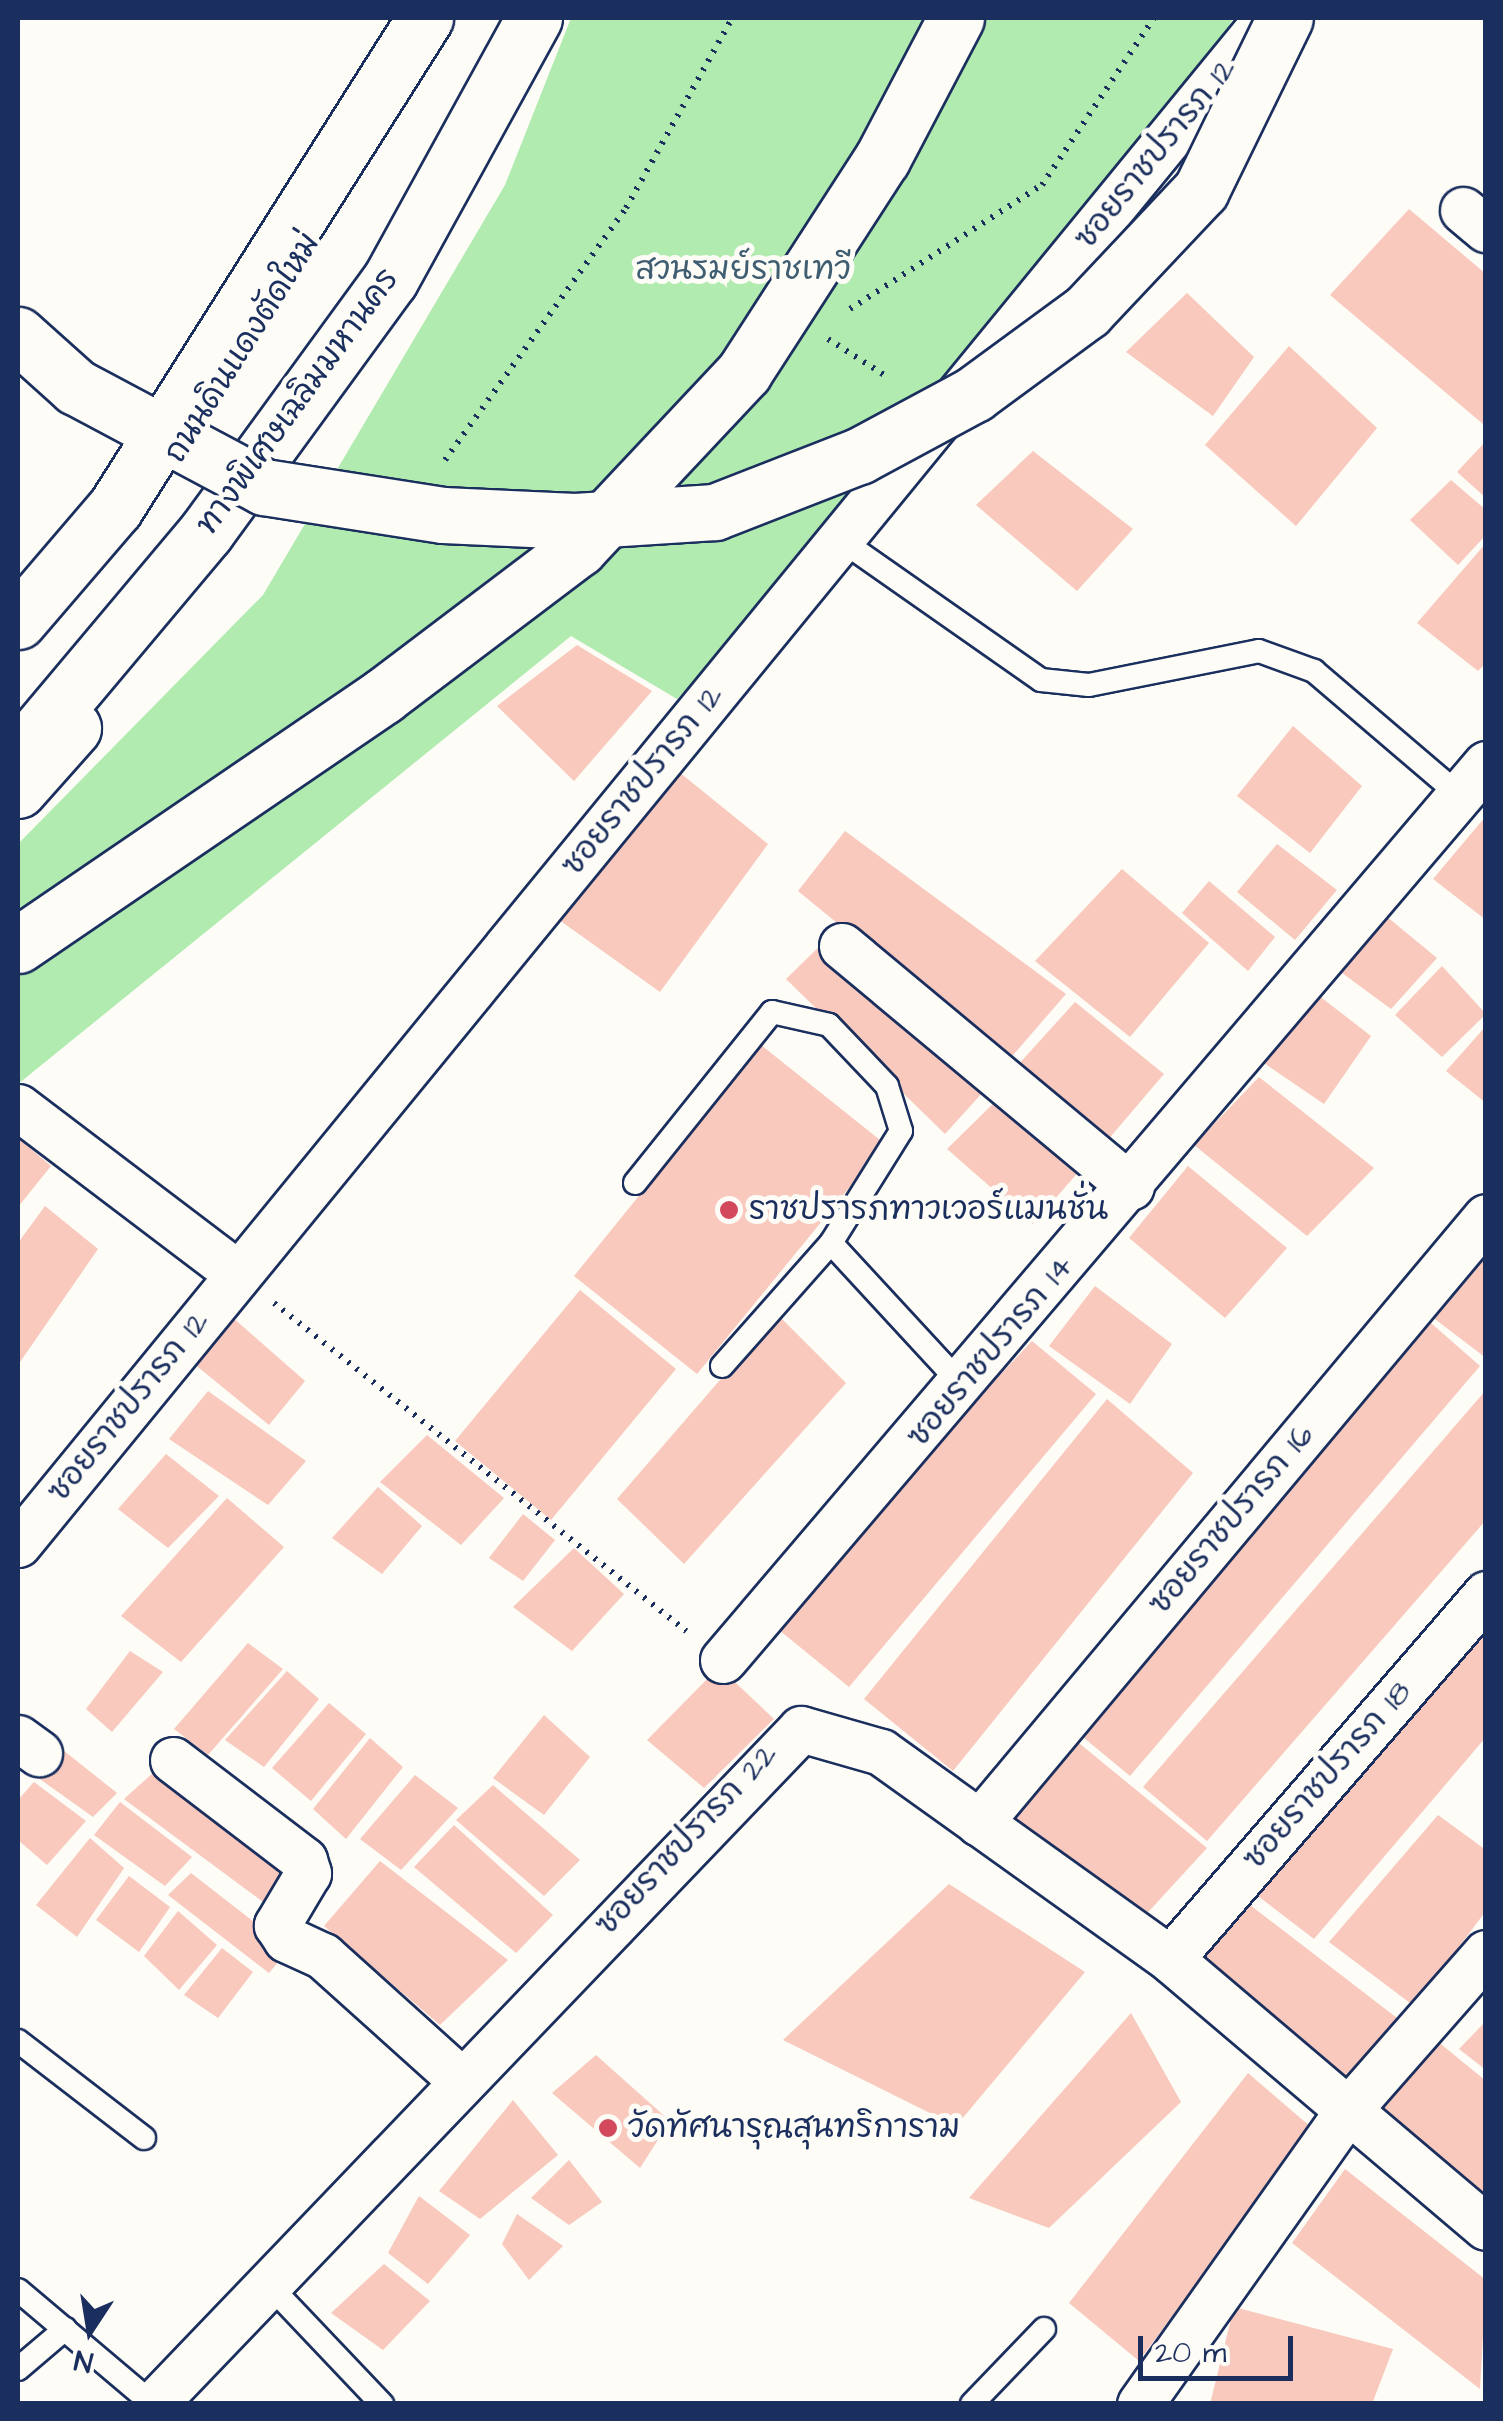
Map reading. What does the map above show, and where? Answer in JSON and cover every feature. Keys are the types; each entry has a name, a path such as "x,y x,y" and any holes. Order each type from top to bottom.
{"main road":[{"name":"ถนนดินแดงตัดใหม่","path":"18,645 154,488 312,242 416,18"},
{"path":"18,621 115,508 425,18"},
{"name":"ทางพิเศษเฉลิมมหานคร","path":"18,756 206,532 390,280 534,18"},
{"path":"18,790 186,593 398,292 549,18"},
{"path":"18,945 383,696 579,548 744,372 882,159 956,18"},
{"path":"18,335 76,386 264,487 443,515 575,520 714,512 876,448 974,394 1087,311 1200,190 1285,18"}],"street":[{"name":"ซอยราชปรารภ 12","path":"18,1544 1268,18"},
{"name":"ซอยราชปรารภ 14","path":"723,1660 964,1386 1472,779"},
{"path":"842,946 1131,1188"},
{"path":"18,1107 238,1274"},
{"name":"ซอยราชปรารภ 16","path":"979,1823 1486,1217"},
{"name":"ซอยราชปรารภ 18","path":"1170,1959 1486,1594"},
{"name":"ซอยราชปรารภ 22","path":"154,2404 790,1731 882,1752 1170,1959 1486,2227"},
{"path":"173,1760 304,1860 308,1874 277,1925 286,1939 323,1956 462,2082"},
{"path":"1140,2404 1348,2110 1486,1953"}],"lane":[{"path":"840,540 1041,680 1089,685 1259,651 1314,671 1472,779"},
{"path":"635,1183 772,1012 803,1015 829,1024 888,1086 901,1131 831,1243 722,1366"},
{"path":"831,1243 964,1386"},
{"path":"18,2042 144,2138"},
{"path":"268,2284 382,2404"},
{"path":"18,2290 154,2404"},
{"path":"18,2370 65,2329"},
{"path":"972,2404 1044,2329"}],"path":[{"path":"818,332 944,414"},
{"path":"238,1274 723,1660"}],"green space":[{"name":"สวนรมย์ราชเทวี","path":"571,18 1233,18 1125,236 677,699 571,636 18,1084 18,844 263,595 505,185"}],"building":[{"path":"1409,209 1486,274 1483,424 1330,295"},
{"path":"1187,293 1254,357 1213,416 1126,352"},
{"path":"1289,346 1377,428 1296,526 1205,445"},
{"path":"1486,441 1486,498 1457,472"},
{"path":"1033,451 1133,529 1077,591 976,505"},
{"path":"1451,480 1486,510 1486,535 1458,565 1410,520"},
{"path":"1486,543 1486,663 1478,671 1417,623"},
{"path":"577,645 652,691 574,781 497,706"},
{"path":"1293,726 1362,786 1310,853 1237,796"},
{"path":"679,772 768,844 660,992 555,917"},
{"path":"1486,816 1486,920 1433,879"},
{"path":"845,831 1066,994 1007,1062 798,891"},
{"path":"1277,844 1337,890 1295,940 1237,892"},
{"path":"1122,869 1209,943 1130,1037 1035,961"},
{"path":"1209,881 1275,937 1248,971 1182,913"},
{"path":"1386,916 1437,958 1391,1009 1338,970"},
{"path":"825,941 993,1081 945,1134 786,979"},
{"path":"1442,966 1486,1014 1442,1057 1395,1015"},
{"path":"1309,988 1371,1036 1324,1104 1255,1057"},
{"path":"1075,1002 1164,1074 1106,1142 1017,1066"},
{"path":"1486,1026 1486,1103 1446,1071"},
{"name":"ราชปรารภทาวเวอร์แมนชั่น","path":"761,1045 885,1144 697,1374 574,1276"},
{"path":"1259,1077 1374,1168 1307,1236 1194,1145"},
{"path":"1006,1091 1088,1161 1033,1224 947,1149"},
{"path":"18,1138 51,1166 18,1207"},
{"path":"1188,1166 1287,1248 1225,1318 1129,1238"},
{"path":"45,1206 98,1249 18,1365 18,1243"},
{"path":"1486,1230 1486,1358 1423,1310"},
{"path":"1095,1286 1172,1344 1130,1404 1049,1346"},
{"path":"580,1290 676,1369 551,1520 455,1441"},
{"path":"224,1310 305,1381 269,1425 187,1358"},
{"path":"777,1314 846,1383 684,1564 617,1499"},
{"path":"1423,1316 1480,1366 1130,1776 1072,1728"},
{"path":"1032,1341 1096,1394 849,1687 768,1621"},
{"path":"1486,1390 1486,1520 1207,1841 1143,1787"},
{"path":"208,1391 306,1461 268,1505 169,1439"},
{"path":"1107,1399 1193,1473 953,1771 864,1699"},
{"path":"427,1435 504,1498 461,1545 380,1482"},
{"path":"166,1454 219,1496 168,1548 118,1509"},
{"path":"378,1487 422,1526 382,1574 332,1538"},
{"path":"227,1498 284,1547 181,1662 121,1616"},
{"path":"523,1514 555,1540 523,1581 489,1558"},
{"path":"574,1548 624,1594 572,1651 513,1607"},
{"path":"1486,1618 1486,1737 1314,1939 1245,1886"},
{"path":"248,1643 283,1669 208,1755 174,1729"},
{"path":"130,1651 163,1672 112,1732 86,1709"},
{"path":"719,1667 774,1719 704,1788 647,1740"},
{"path":"287,1671 319,1699 264,1767 225,1740"},
{"path":"329,1703 366,1734 311,1801 272,1768"},
{"path":"544,1715 590,1757 544,1815 493,1778"},
{"path":"1063,1730 1207,1848 1140,1921 994,1810"},
{"path":"370,1738 403,1767 346,1839 313,1809"},
{"path":"63,1750 117,1793 93,1817 37,1777"},
{"path":"164,1763 301,1868 270,1907 124,1799"},
{"path":"415,1775 458,1808 401,1870 360,1839"},
{"path":"34,1782 86,1821 47,1865 18,1840 18,1800"},
{"path":"493,1785 580,1860 544,1896 456,1820"},
{"path":"120,1802 192,1857 165,1886 94,1835"},
{"path":"1438,1815 1486,1850 1486,1911 1414,2006 1329,1942"},
{"path":"454,1825 553,1915 516,1953 414,1867"},
{"path":"90,1838 124,1868 77,1937 36,1905"},
{"path":"380,1861 508,1960 440,2025 324,1926"},
{"path":"191,1873 289,1949 269,1973 168,1895"},
{"path":"129,1876 170,1907 139,1952 96,1920"},
{"path":"949,1884 1085,1972 956,2126 783,2040"},
{"path":"1237,1895 1397,2018 1342,2088 1179,1959"},
{"path":"178,1911 217,1945 179,1990 144,1956"},
{"path":"222,1948 253,1972 218,2018 184,1995"},
{"path":"1131,2013 1181,2102 1049,2228 969,2198"},
{"path":"1486,2021 1486,2070 1459,2049"},
{"path":"1431,2036 1486,2081 1486,2201 1372,2105"},
{"path":"596,2055 670,2121 640,2168 552,2093"},
{"path":"1248,2073 1312,2128 1139,2361 1069,2303"},
{"path":"513,2100 558,2155 480,2219 439,2191"},
{"path":"569,2160 602,2202 569,2225 531,2198"},
{"path":"1345,2169 1486,2280 1480,2389 1292,2243"},
{"path":"419,2196 470,2235 428,2284 388,2253"},
{"path":"517,2214 563,2246 529,2280 502,2244"},
{"path":"384,2264 430,2301 383,2350 331,2313"},
{"path":"1234,2307 1393,2349 1372,2404 1210,2404"}],"place":[{"name":"ราชปรารภทาวเวอร์แมนชั่น","path":"729,1210"},
{"name":"วัดทัศนารุณสุนทริการาม","path":"608,2128"}]}
